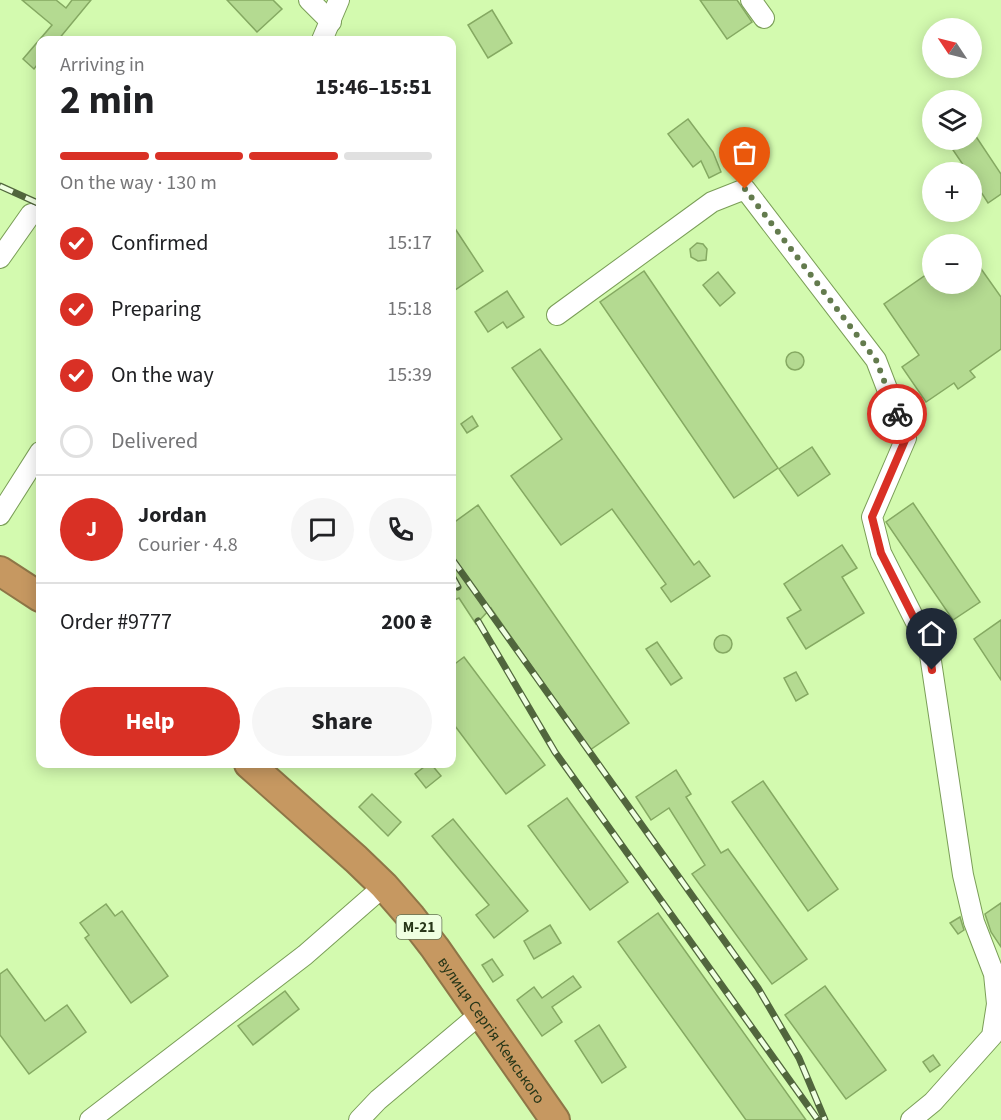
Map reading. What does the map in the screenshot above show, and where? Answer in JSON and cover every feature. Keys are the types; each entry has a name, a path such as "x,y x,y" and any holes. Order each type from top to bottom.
{"highway":[{"path":"0,571 36,594"},
{"name":"вулиця Сергія Кемського","path":"253,768 384,886 435,948 555,1120"}],"street":[{"path":"309,0 331,22"},
{"path":"324,36 339,0"},
{"path":"751,0 764,18"},
{"path":"557,315 712,202 745,189 876,360 906,438 872,517 881,553 929,648 963,875 974,922 994,974 998,1004 992,1036 933,1102 911,1120"},
{"path":"0,258 31,214"},
{"path":"0,515 36,458"},
{"path":"90,1120 305,955 384,886"},
{"path":"359,1120 378,1100 480,1014"}],"building":[{"path":"22,0 56,0 66,8 72,0 91,0 61,36 43,36 52,25"},
{"path":"227,0 273,0 282,9 257,32"},
{"path":"700,0 737,0 752,22 727,39"},
{"path":"492,10 512,43 488,58 468,25"},
{"path":"36,44 34,69 23,59"},
{"path":"688,119 713,152 721,172 709,178 701,161 693,167 668,134"},
{"path":"982,146 1001,174 1001,194 988,203 982,194 982,162 961,162 953,150 982,150"},
{"path":"456,230 483,271 456,289"},
{"path":"697,243 703,244 707,249 706,260 698,261 691,257 690,249"},
{"path":"982,270 1001,297 1001,349 970,371 975,377 958,389 954,383 926,402 902,367 919,355 884,304 922,278 922,294 982,294"},
{"path":"644,271 778,468 734,498 600,302"},
{"path":"718,272 735,293 720,306 703,285"},
{"path":"507,291 524,317 507,328 503,322 488,332 475,312"},
{"path":"540,349 694,565 699,561 710,576 671,602 661,588 666,584 612,509 561,545 511,476 562,439 512,368"},
{"path":"795,352 801,355 804,361 801,367 795,370 789,367 786,361 789,355"},
{"path":"472,416 478,426 467,433 461,424"},
{"path":"812,447 830,474 798,496 779,469"},
{"path":"913,503 980,602 953,620 886,522"},
{"path":"478,505 629,723 590,750 491,608 476,624 459,598 456,599 456,521"},
{"path":"842,545 857,568 842,577 864,613 806,649 787,618 801,610 784,584"},
{"path":"1001,620 1001,680 974,639"},
{"path":"723,635 729,638 732,644 729,650 723,653 717,650 714,644 717,638"},
{"path":"657,642 682,678 671,685 646,649"},
{"path":"464,657 545,765 506,794 456,727 456,663"},
{"path":"796,672 808,694 796,701 784,678"},
{"path":"423,768 434,768 441,776 426,788 415,774"},
{"path":"676,770 691,794 686,797 721,853 728,849 807,959 772,984 692,874 705,865 669,808 651,820 636,797"},
{"path":"763,781 838,889 808,911 732,802"},
{"path":"372,794 401,822 388,836 359,807"},
{"path":"567,798 628,882 590,910 528,826"},
{"path":"453,819 528,911 494,938 476,915 489,905 432,836"},
{"path":"1001,903 1001,947 991,932 985,914"},
{"path":"106,904 115,916 122,911 168,976 131,1003 85,938 89,935 80,923"},
{"path":"658,913 806,1120 746,1120 618,942"},
{"path":"960,917 964,930 958,934 950,923"},
{"path":"550,925 561,943 534,959 524,941"},
{"path":"492,959 503,975 493,982 482,965"},
{"path":"7,969 45,1021 67,1005 86,1032 29,1074 0,1035 0,974"},
{"path":"573,976 581,987 552,1007 562,1022 542,1036 517,1000 534,987 542,998"},
{"path":"825,986 886,1070 846,1099 785,1015"},
{"path":"285,991 299,1009 253,1045 238,1026"},
{"path":"599,1025 626,1067 602,1083 575,1041"},
{"path":"933,1055 940,1065 930,1072 923,1062"}],"railway":[{"path":"0,186 36,202"},
{"path":"456,565 758,988 799,1058 825,1120"},
{"path":"456,583 458,587"},
{"path":"478,621 555,752 818,1120"}],"way so far":[{"path":"745,189 876,360 897,414"}],"route":[{"path":"897,414 906,438 872,517 881,553 929,648 932,670"}]}
